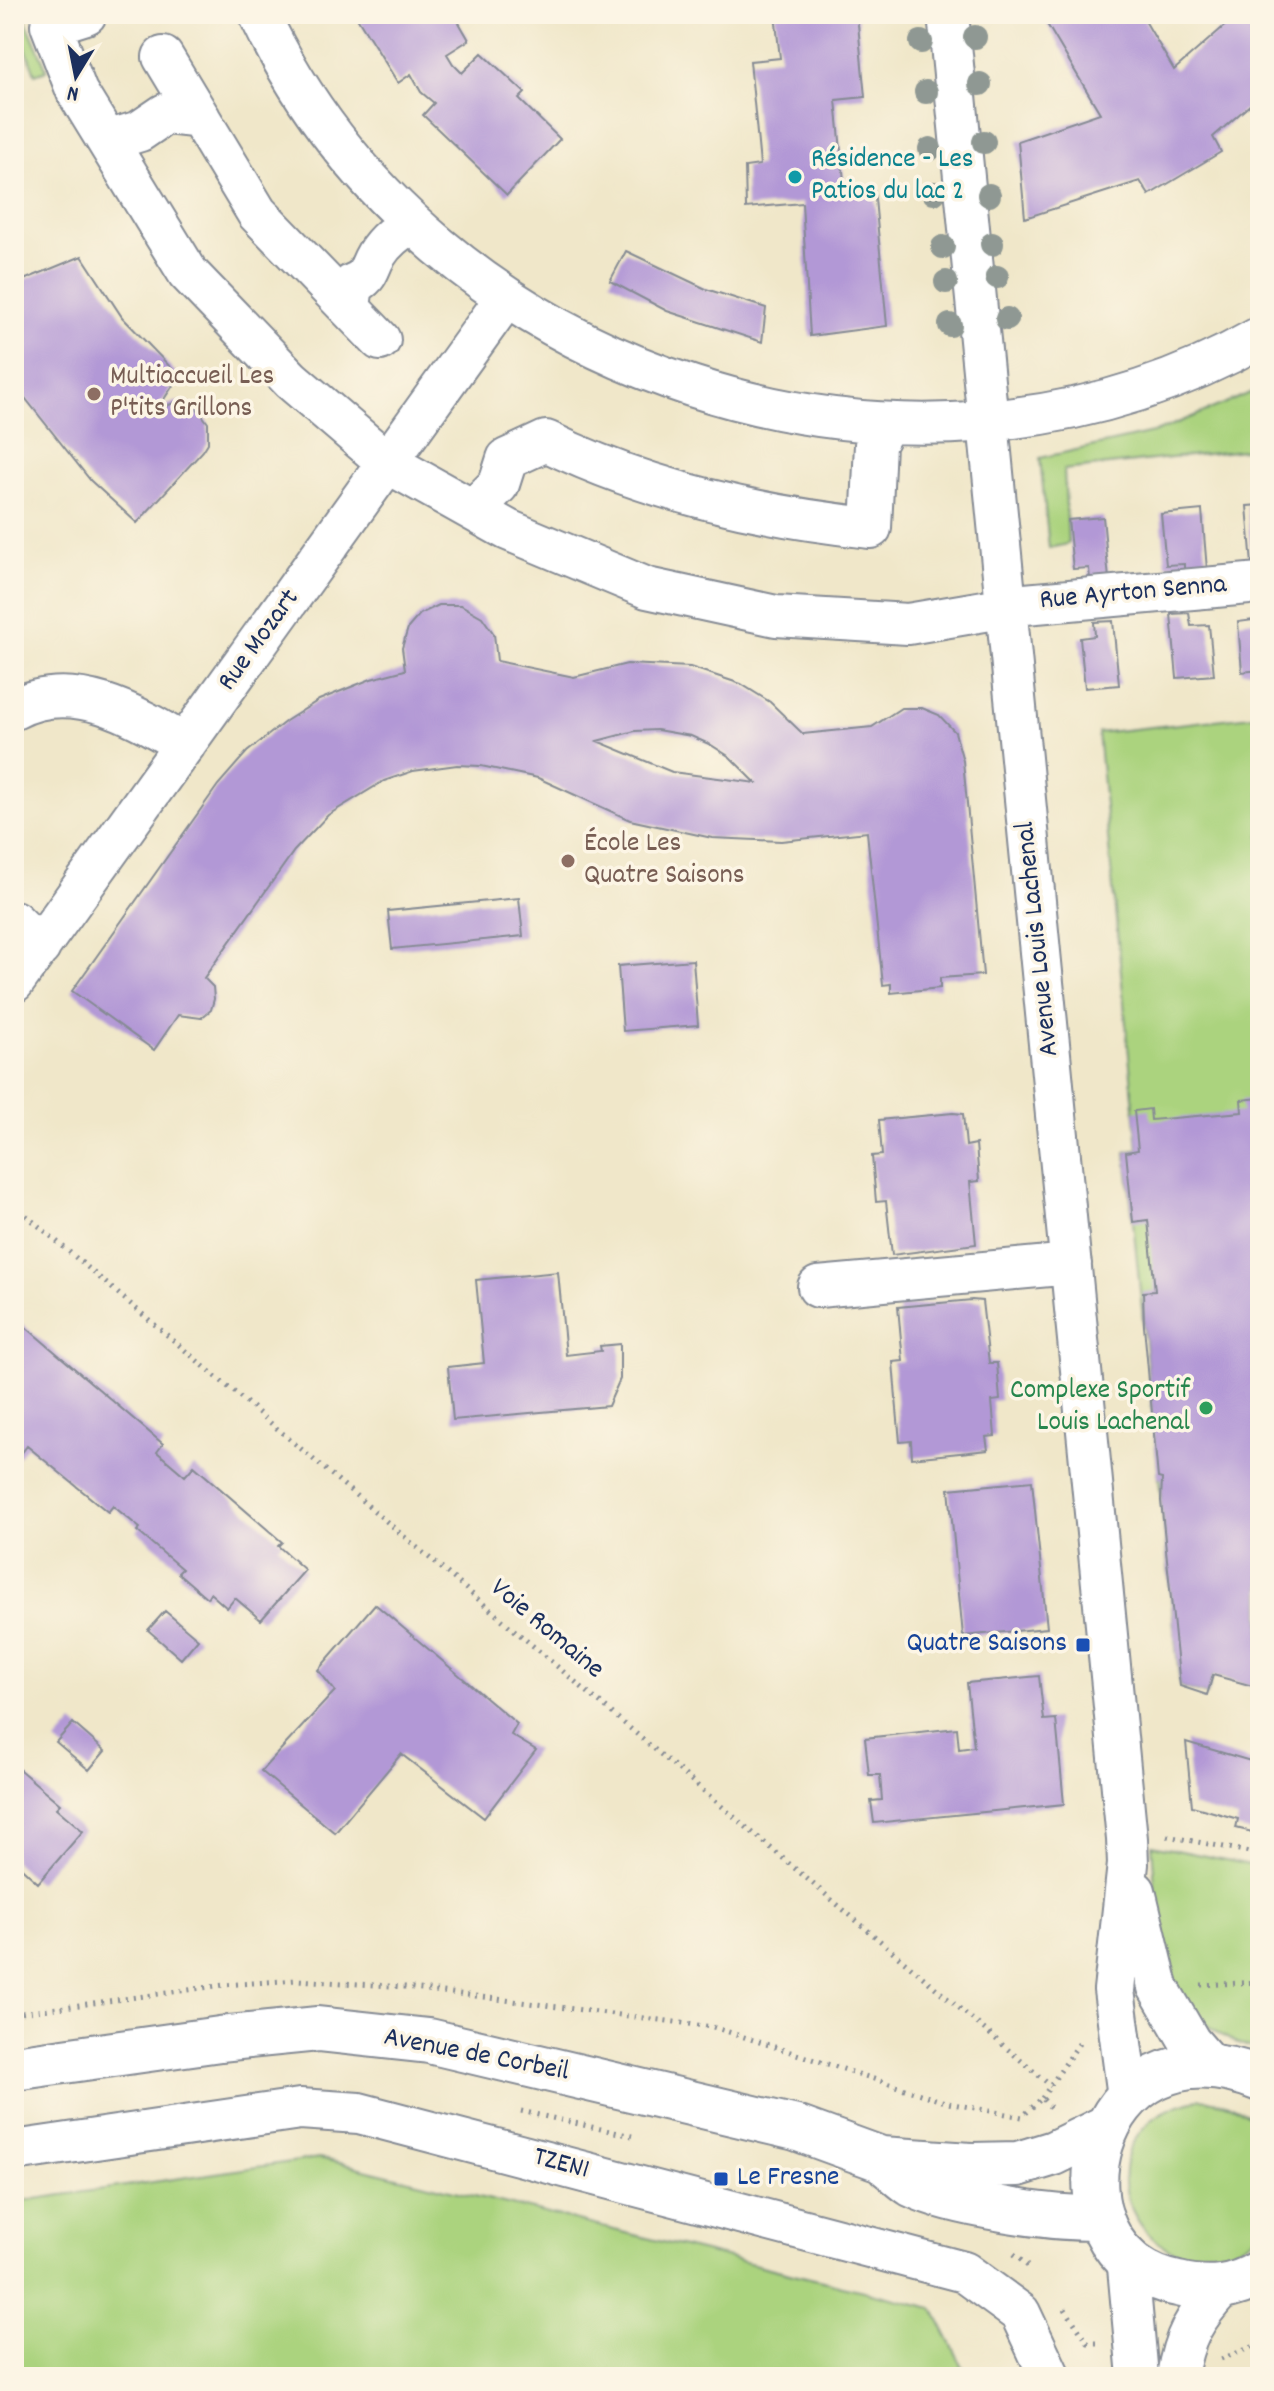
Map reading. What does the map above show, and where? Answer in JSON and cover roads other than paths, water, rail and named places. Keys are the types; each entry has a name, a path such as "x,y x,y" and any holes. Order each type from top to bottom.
{"main road":[{"name":"Avenue de Corbeil","path":"14,2068 220,2039 318,2029 429,2041 796,2128 881,2159 971,2165 1018,2164 1054,2153 1116,2112 1159,2076 1184,2068 1210,2065"},
{"path":"1210,2065 1260,2079"},
{"path":"1116,2112 1095,2157 1094,2187 1101,2217 1127,2256 1147,2272 1171,2283 1197,2288 1247,2281"},
{"name":"Avenue de Corbeil","path":"881,2159 913,2184 964,2201 1071,2220 1101,2217"}],"street":[{"name":"Rue Ayrton Senna","path":"86,14 51,25 77,92 188,273 291,380 388,463 508,530 647,588 776,616 908,624 1007,606 1260,583"},
{"path":"259,14 310,104 357,166 411,223 505,299 624,364 752,406 886,424 989,421 1110,399 1224,357 1260,337"},
{"name":"Avenue Louis Lachenal","path":"948,14 1128,1864 1158,1987 1190,2042 1210,2065"},
{"path":"163,57 257,213 380,340"},
{"path":"107,141 140,131 165,114 200,118"},
{"path":"350,308 353,284 363,280 371,271 375,256 392,234 411,223"},
{"name":"Rue Mozart","path":"14,982 27,934 185,745 505,299"},
{"path":"473,510 499,484 507,459 546,441 593,465 680,492 783,518 871,528 875,444 886,424"},
{"path":"14,709 25,703 74,695 140,717 185,745"},
{"path":"818,1287 1071,1264"},
{"name":"Avenue Louis Lachenal","path":"1116,2112 1114,1990 1128,1864"},
{"name":"TZEN1","path":"14,2151 300,2109 359,2113 964,2272 1020,2313 1050,2377"},
{"path":"1127,2256 1138,2377"},
{"path":"1177,2377 1180,2354 1196,2316 1247,2281"}],"place":[{"name":"Résidence - Les Patios du lac 2","path":"795,177"},
{"name":"Multiaccueil Les P'tits Grillons","path":"94,394"},
{"name":"École Les Quatre Saisons","path":"568,861"},
{"name":"Complexe Sportif Louis Lachenal","path":"1206,1408"},
{"name":"Quatre Saisons","path":"1083,1645"},
{"name":"Le Fresne","path":"721,2179"}]}
